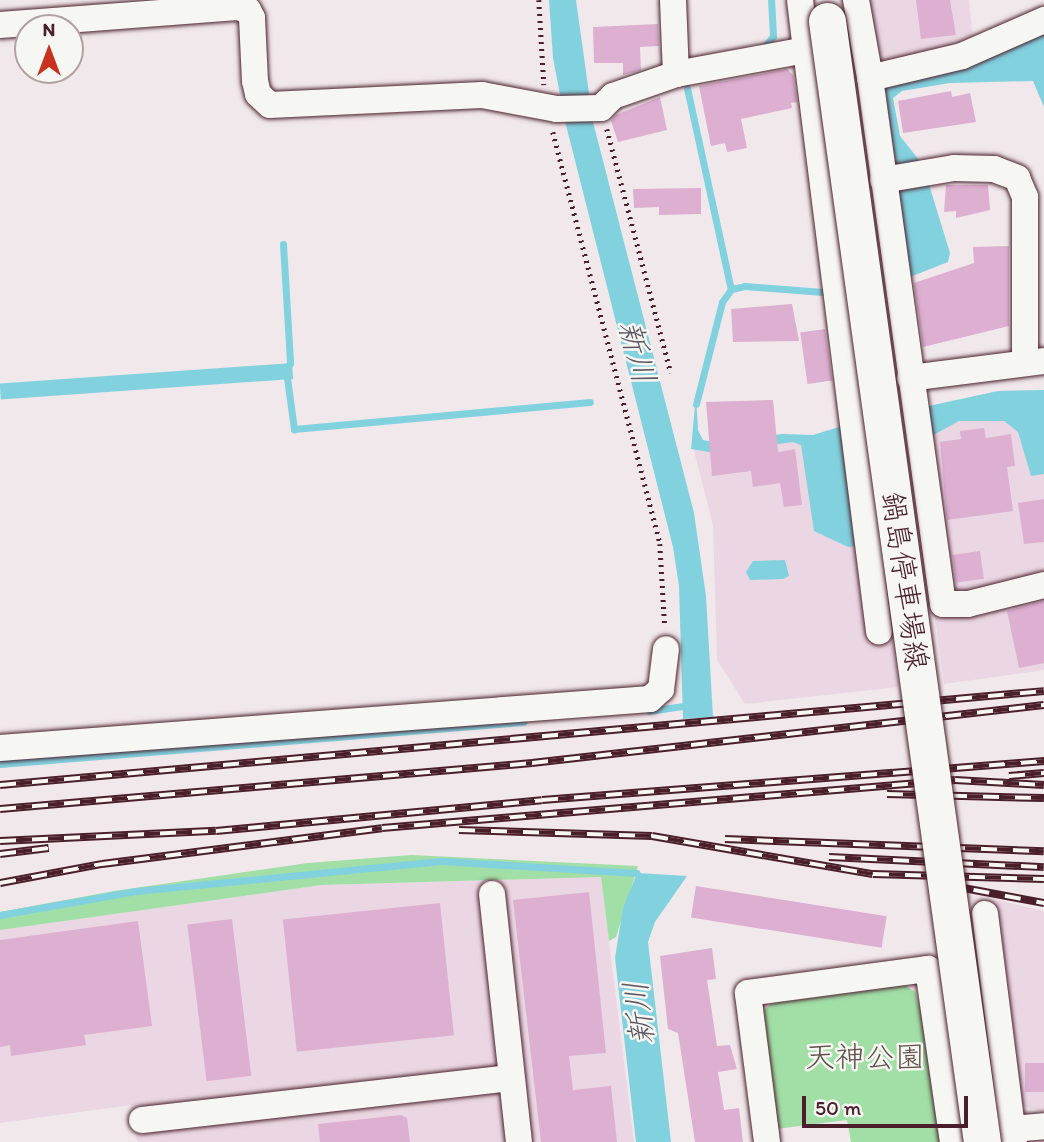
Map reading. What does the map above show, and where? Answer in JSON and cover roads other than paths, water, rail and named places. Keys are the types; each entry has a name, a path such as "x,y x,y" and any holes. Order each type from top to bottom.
{"main road":[{"name":"鍋島停車場線","path":"828,7 1003,1138"}],"street":[{"path":"673,0 676,74"},
{"path":"0,25 248,5 255,81 258,94 270,105 482,95 552,107 598,108 613,96 676,74 806,50"},
{"path":"828,7 806,50 879,631"},
{"path":"828,7 870,78 943,604 968,604 1044,585"},
{"path":"870,78 962,56 1044,20"},
{"path":"886,180 930,175 954,168 994,169 1017,178 1025,197 1034,361 910,378"},
{"path":"0,748 650,699 661,689 666,649"},
{"path":"492,894 519,1142"},
{"path":"985,914 1003,1138 1044,1126"},
{"path":"766,1142 748,993 928,969 953,1142"},
{"path":"142,1120 511,1078"}],"water":[{"name":"新川","path":"549,0 576,0 593,122 694,513 706,596 713,717 683,719 679,586 673,547 565,121 553,58"},
{"path":"1044,33 1044,107 1033,81 950,83 902,91 893,98 900,136 923,165 950,253 948,262 910,277 885,87"},
{"path":"292,363 293,379 1,399 0,383"},
{"path":"1044,390 1044,474 1031,476 1018,432 1004,421 959,421 928,438 924,407 998,391"},
{"path":"696,395 698,430 703,440 719,443 782,434 813,435 842,426 857,546 848,547 814,531 801,445 793,442 715,453 691,449"},
{"path":"785,560 789,576 783,579 750,580 746,572 753,561"},
{"name":"新川","path":"637,873 687,876 655,922 648,942 671,1142 636,1142 615,958 623,908"}],"waterway":[{"path":"761,51 773,36 771,0"},
{"path":"687,88 731,289"},
{"path":"283,244 290,363 286,371 294,429 590,402"},
{"path":"696,404 722,302 731,289 745,286 823,292"},
{"path":"649,711 689,705"},
{"path":"0,764 523,722"},
{"path":"0,915 136,891 442,861 637,873"}],"railway":[{"path":"0,785 1044,691"},
{"path":"0,809 532,763 1044,705"},
{"path":"0,841 216,831 542,800 1044,761"},
{"path":"1009,776 1044,773"},
{"path":"0,883 102,864 382,828 955,780 1044,785"},
{"path":"887,794 1044,798"},
{"path":"459,830 652,836 873,874 1044,879"},
{"path":"725,839 1044,851"},
{"path":"0,854 49,848"},
{"path":"829,857 1044,867"},
{"path":"942,884 1044,903"}],"park label":[{"name":"天神公園","path":"865,1057"}]}
